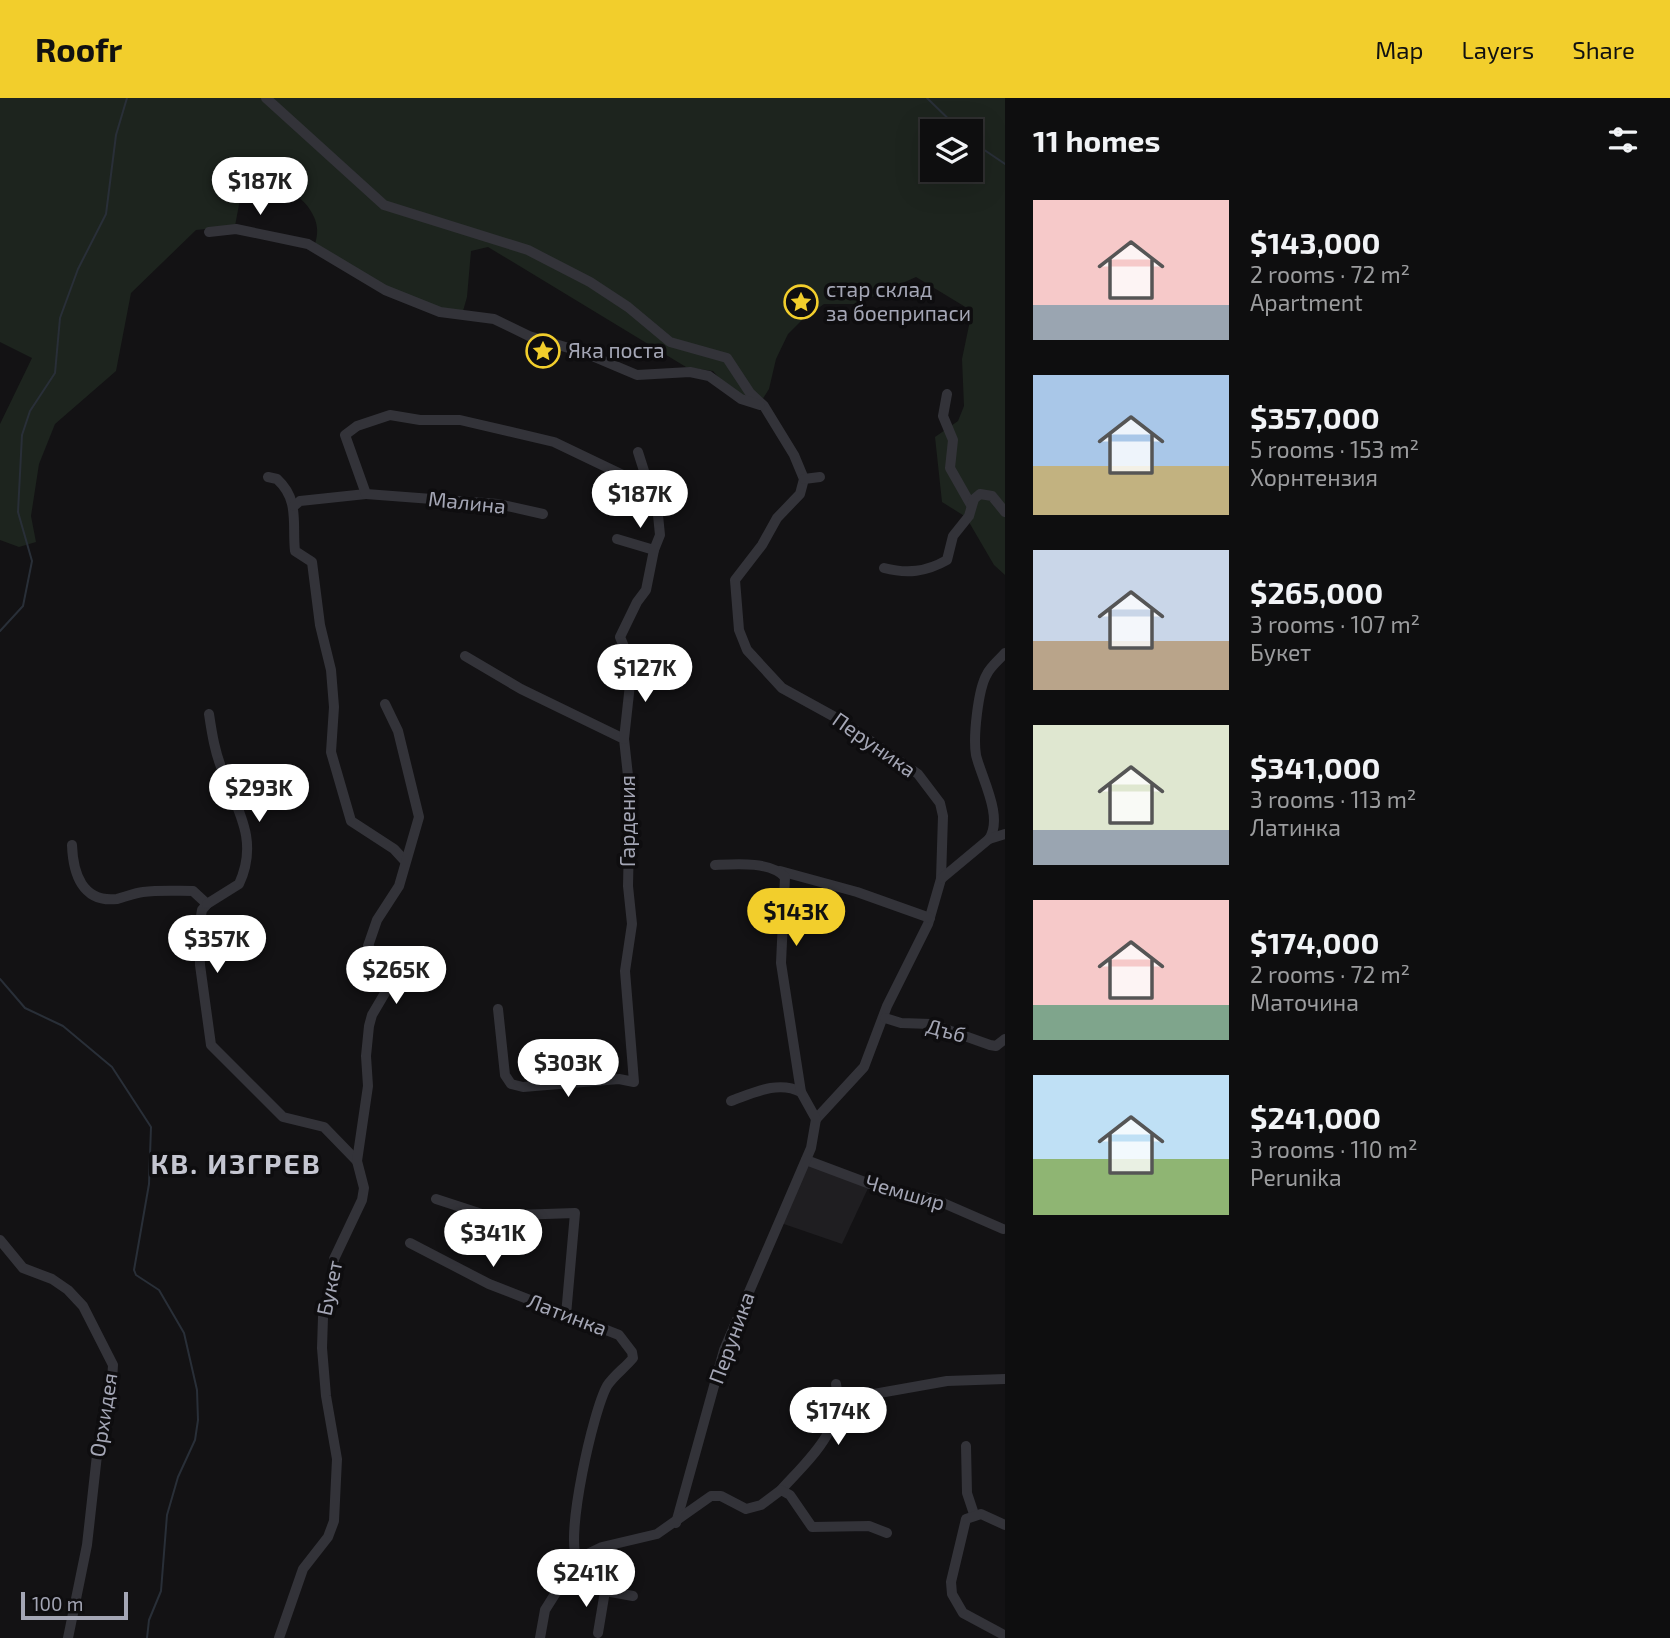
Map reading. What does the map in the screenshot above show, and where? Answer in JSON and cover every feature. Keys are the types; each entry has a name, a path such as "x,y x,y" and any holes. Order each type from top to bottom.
{"street":[{"path":"266,98 384,205 528,250 590,282 628,307 670,342 727,358 750,393 764,406 794,455 804,479 820,477"},
{"path":"209,232 236,229 308,244 385,290 440,312 494,319 529,336 585,353 637,375 690,372 709,376 741,399 764,406"},
{"path":"947,394 943,416 953,440 950,468 971,505"},
{"path":"294,506 300,501 366,494 345,435 357,426 390,415 420,420 460,420 554,442 650,488"},
{"path":"617,539 654,550 660,535 660,525 638,452"},
{"path":"268,477 277,479 285,486 294,506 295,551 312,562 314,568 320,625 331,670 334,707 331,752 351,821 394,849 405,860 419,817 398,731 384,704"},
{"name":"Перуника","path":"676,1523 724,1350 806,1160 816,1119 864,1067 885,1018 887,1006 930,918 941,879 943,816 940,803 918,774 842,721 782,688 747,650 738,630 734,586 737,573 762,545 777,518 800,494 804,479"},
{"name":"Малина","path":"366,494 498,504 543,514"},
{"path":"884,568 915,572 934,568 947,560 953,536 969,516 971,505 980,494 987,494 1000,503 1005,512"},
{"name":"Гардения","path":"498,1009 505,1075 511,1084 523,1087 619,1079 634,1082 625,971 632,924 628,886 630,794 624,739 632,666 620,637 646,590 654,550"},
{"path":"989,839 992,830 992,802 981,772 975,738 985,675 1005,653"},
{"path":"465,656 521,689 624,739"},
{"path":"209,714 213,743 223,774 243,817 248,858 239,884 202,910 200,965 211,1045 283,1117 324,1127 357,1161"},
{"path":"941,879 989,839 1005,834"},
{"path":"72,845 73,870 77,881 90,893 116,899 142,892 192,891 207,904"},
{"name":"Букет","path":"279,1638 303,1569 328,1537 334,1521 337,1459 326,1396 321,1336 323,1317 332,1290 334,1259 362,1200 363,1188 357,1161 368,1086 369,1026 372,1015 393,981 390,973 368,946 377,920 399,886 405,860"},
{"path":"715,865 744,865 779,871 857,892 930,918"},
{"path":"779,871 786,883 781,963 801,1092 816,1119"},
{"name":"Дъб","path":"885,1018 901,1023 931,1024 990,1045 996,1046 1005,1040"},
{"path":"731,1101 785,1086 801,1092"},
{"name":"Чемшир","path":"806,1160 870,1184 934,1199 1003,1229"},
{"path":"436,1199 488,1216 575,1213 566,1315"},
{"name":"Орхидея","path":"0,1240 23,1268 52,1279 68,1290 83,1306 113,1365 114,1378 99,1437 87,1545 68,1638"},
{"name":"Латинка","path":"410,1243 489,1284 619,1335 632,1352 633,1358 608,1385 589,1437 572,1541 577,1559"},
{"path":"839,1400 947,1381 1005,1379"},
{"path":"540,1638 545,1611 577,1559 602,1547 657,1534 711,1496 721,1496 746,1509 761,1505 781,1490 834,1424 839,1400 836,1384"},
{"path":"966,1446 968,1493 974,1514"},
{"path":"781,1490 790,1495 812,1527 869,1527 887,1533"},
{"path":"1002,1634 963,1613 952,1594 951,1582 966,1520 974,1514 988,1516 1005,1525"},
{"path":"561,1583 633,1596"},
{"path":"598,1633 606,1591"}],"shaded area":[{"path":"0,98 1005,98 1005,575 994,565 966,517 942,502 935,437 958,421 964,406 962,359 972,311 916,277 856,304 824,304 803,319 788,334 776,359 769,389 760,403 730,390 713,371 686,367 488,247 471,251 467,297 463,311 422,305 384,289 315,244 317,230 314,217 301,199 283,191 273,190 241,194 235,226 196,230 131,293 116,371 55,424 39,464 31,516 36,542 19,547 0,540 0,424 32,358 0,342"},
{"path":"806,1160 870,1184 842,1244 778,1222"}],"waterway":[{"path":"0,631 23,606 32,561 18,512 22,435 30,411 55,373 60,318 78,269 106,214 116,135 127,98"},
{"path":"927,98 949,119"},
{"path":"983,149 1005,164"},
{"path":"0,979 25,1008 63,1026 112,1067 151,1127 149,1184 134,1270 136,1275 159,1290 184,1333 197,1390 198,1420 195,1440 178,1477 167,1515 161,1591 149,1620 147,1638"}],"place":[{"name":"стар склад за боеприпаси","path":"801,302"},
{"name":"Яка поста","path":"543,351"}],"district":[{"name":"КВ. ИЗГРЕВ","path":"236,1164"}]}
